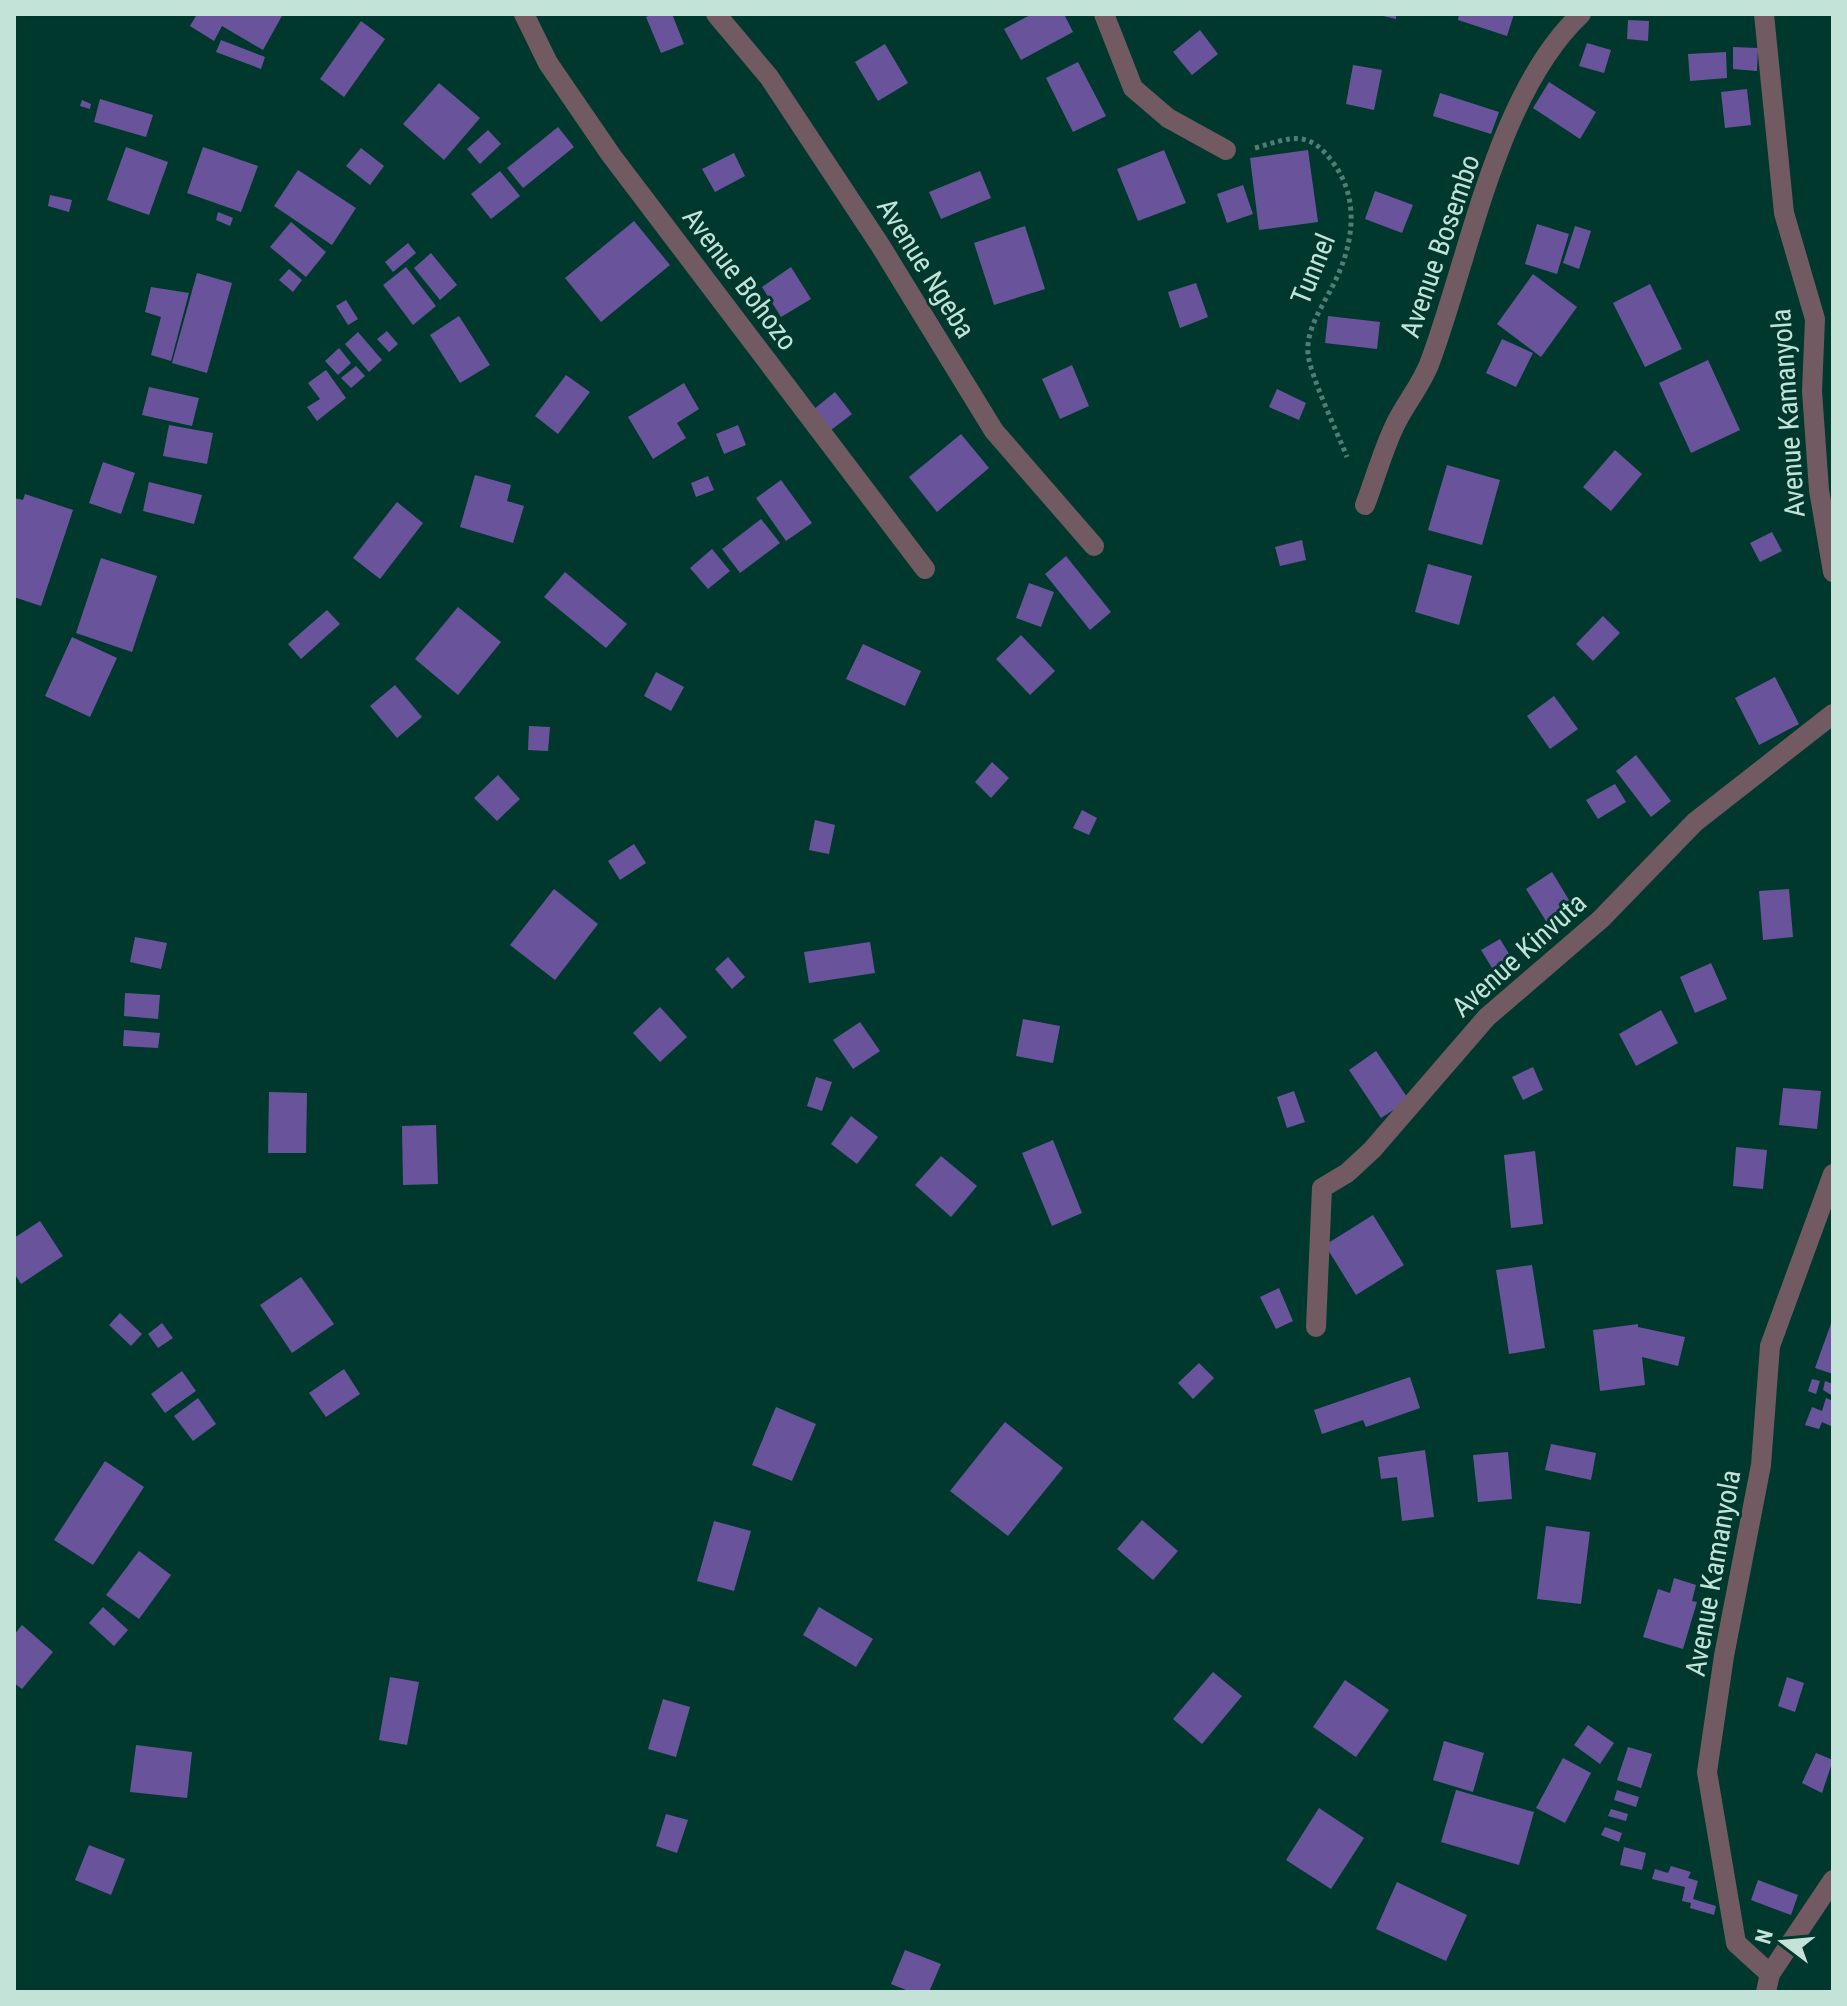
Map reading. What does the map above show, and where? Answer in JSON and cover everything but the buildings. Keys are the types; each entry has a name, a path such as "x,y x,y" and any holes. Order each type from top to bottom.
{"street":[{"name":"Avenue Bohozo","path":"524,14 548,63 611,155 925,569"},
{"name":"Avenue Ngeba","path":"716,14 769,77 880,245 994,431 1094,546"},
{"path":"1104,14 1133,88 1168,118 1226,150"},
{"name":"Avenue Bosembo","path":"1365,505 1394,427 1429,364 1512,121 1560,34 1581,14"},
{"name":"Avenue Kamanyola","path":"1764,14 1784,213 1824,319 1812,391 1819,490 1833,572"},
{"name":"Avenue Kinvuta","path":"1316,1327 1322,1188 1347,1173 1372,1150 1487,1017 1601,919 1695,822 1833,714"},
{"name":"Avenue Kamanyola","path":"1768,1983 1736,1943 1707,1772 1724,1656 1761,1465 1770,1346 1833,1174"},
{"path":"1768,1983 1833,1880"}],"path":[{"name":"Tunnel","path":"1226,150 1252,149 1296,136 1320,145 1345,179 1354,215 1337,278 1314,320 1308,354 1365,505"}]}
